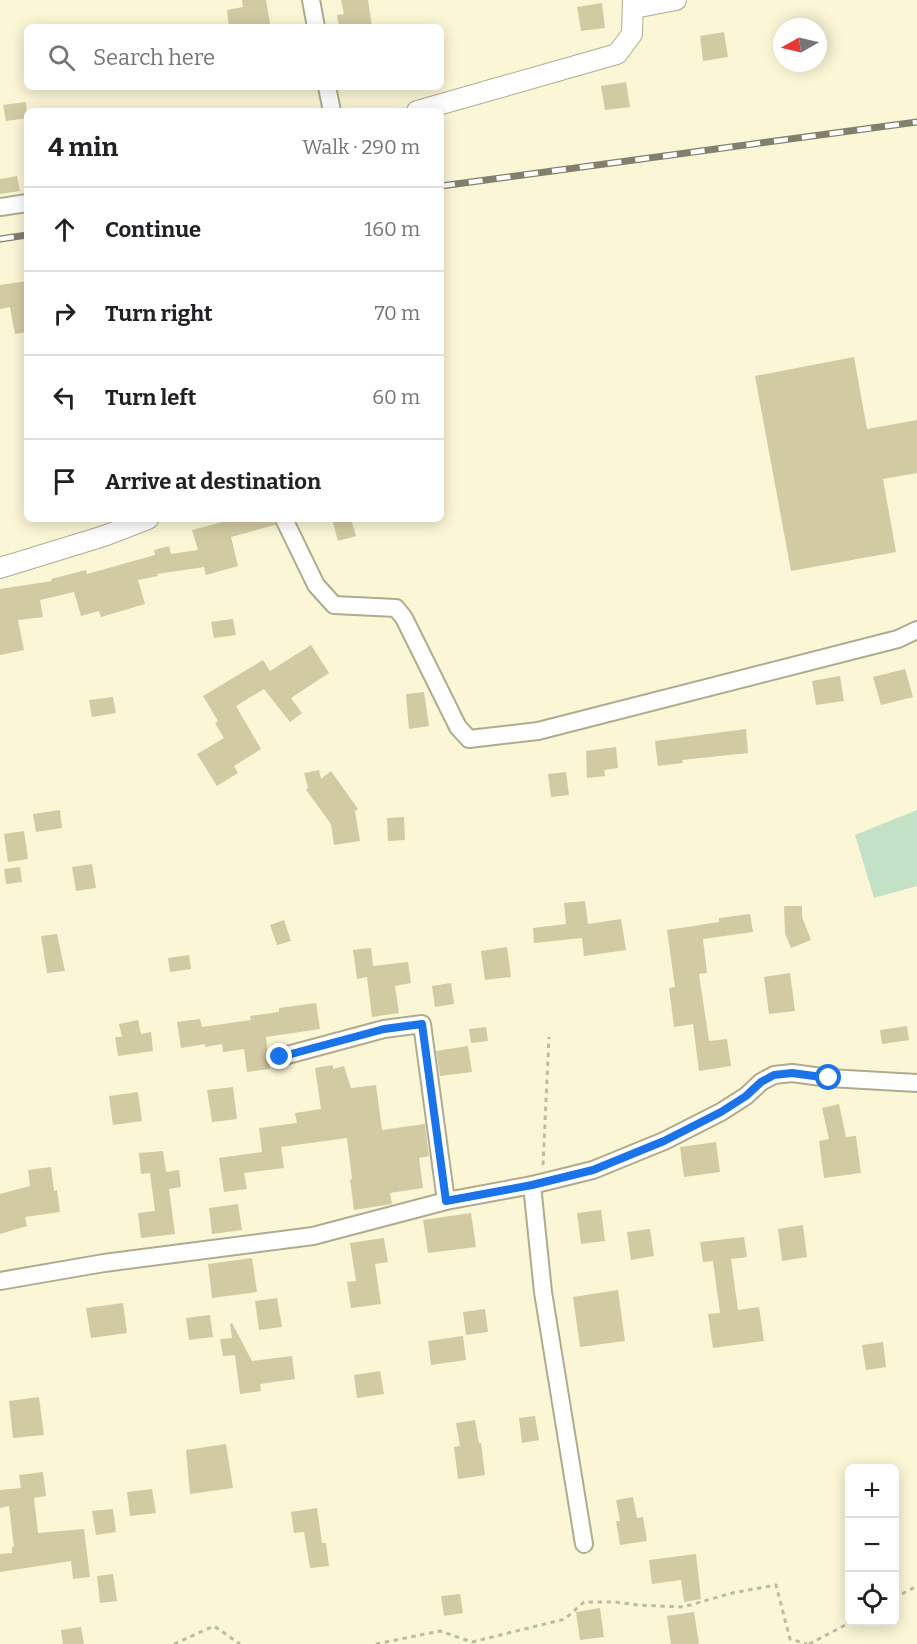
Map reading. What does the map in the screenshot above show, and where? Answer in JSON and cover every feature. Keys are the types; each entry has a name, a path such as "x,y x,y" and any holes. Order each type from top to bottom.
{"street":[{"path":"311,0 315,24"},
{"path":"428,108 617,54 632,34 634,4 676,0"},
{"path":"328,90 331,108"},
{"path":"0,207 24,203"},
{"path":"0,568 105,536 140,522"},
{"path":"285,522 316,585 334,605 396,608 404,618 458,728 469,739 538,731 898,639 917,630"},
{"path":"280,1057 384,1029 422,1024 446,1201"},
{"path":"0,1281 104,1263 313,1236 446,1201 593,1170 664,1141 721,1112 774,1075 792,1073 829,1078 917,1083"},
{"path":"538,1183 543,1292 584,1544"}],"path":[{"path":"538,1183 549,1037"},
{"path":"376,1644 440,1631 472,1642 566,1618 584,1602 683,1607 732,1593 776,1585 790,1639 808,1644 845,1625"},
{"path":"899,1595 917,1586"},
{"path":"174,1644 214,1626 240,1644"}],"green space":[{"path":"917,810 917,886 874,898 855,835"}],"building":[{"path":"242,0 266,0 270,24 229,24 227,10 243,7"},
{"path":"341,0 368,0 372,24 338,24 337,15 344,14"},
{"path":"602,3 605,28 581,31 577,7"},
{"path":"724,32 728,57 703,61 700,36"},
{"path":"626,82 630,107 605,110 601,86"},
{"path":"26,102 24,118 6,121 3,105"},
{"path":"17,176 20,191 0,194 0,179"},
{"path":"24,281 24,332 15,334 10,307 0,309 0,285"},
{"path":"854,357 867,429 917,420 917,473 883,479 896,552 791,571 755,376"},
{"path":"223,522 274,522 275,525 231,537 238,566 206,575 204,567 157,574 158,576 138,580 145,604 101,617 99,611 81,616 74,592 40,600 43,617 18,620 24,650 0,655 0,589 52,581 51,579 86,570 87,574 155,555 154,550 169,546 171,554 198,550 192,530"},
{"path":"333,522 352,522 356,536 338,541"},
{"path":"233,619 236,635 214,638 211,622"},
{"path":"311,645 329,673 291,698 302,713 290,722 264,689 236,706 261,749 234,766 238,773 217,786 197,754 224,738 215,723 218,721 203,696 263,660 270,671"},
{"path":"905,669 913,697 881,705 873,677"},
{"path":"840,676 844,701 816,705 812,681"},
{"path":"424,692 429,726 409,729 406,694"},
{"path":"113,697 116,713 92,717 89,700"},
{"path":"746,729 748,753 682,760 683,763 658,766 655,741"},
{"path":"616,747 618,768 604,770 605,776 587,778 586,751"},
{"path":"319,770 321,779 331,771 358,809 355,811 360,841 334,845 331,824 306,790 308,788 304,773"},
{"path":"566,772 569,795 551,797 548,774"},
{"path":"60,810 62,828 36,832 33,814"},
{"path":"404,817 405,840 388,841 387,818"},
{"path":"24,831 28,859 8,862 4,834"},
{"path":"92,864 96,888 76,891 72,867"},
{"path":"20,867 22,882 6,884 4,869"},
{"path":"585,901 588,924 621,919 626,950 584,956 582,938 534,943 533,928 566,924 564,903"},
{"path":"784,906 802,906 802,917 811,940 791,948 785,933"},
{"path":"750,914 753,932 703,939 707,973 699,974 709,1041 727,1039 731,1066 699,1071 693,1024 674,1027 669,988 675,987 667,930 719,922 719,918"},
{"path":"284,920 291,941 277,945 270,925"},
{"path":"57,934 65,971 47,973 41,936"},
{"path":"507,947 511,977 485,980 481,951"},
{"path":"371,948 373,966 408,962 411,983 395,986 399,1013 372,1017 367,977 357,979 353,950"},
{"path":"189,955 191,969 170,972 168,958"},
{"path":"790,973 795,1011 769,1014 764,977"},
{"path":"451,983 454,1004 435,1007 432,986"},
{"path":"316,1003 320,1029 266,1037 270,1069 247,1072 244,1049 223,1052 222,1044 181,1048 177,1022 200,1019 202,1027 251,1020 250,1016 279,1012 279,1008"},
{"path":"138,1020 141,1034 151,1032 153,1051 118,1056 115,1037 122,1037 119,1024"},
{"path":"907,1026 909,1040 882,1044 880,1030"},
{"path":"486,1027 488,1041 471,1043 469,1029"},
{"path":"468,1046 472,1072 440,1076 436,1051"},
{"path":"333,1065 333,1069 344,1066 351,1088 376,1085 382,1130 425,1124 429,1156 419,1158 423,1188 390,1193 392,1204 354,1210 347,1138 281,1147 284,1168 244,1173 247,1189 224,1192 219,1158 262,1152 259,1128 297,1123 295,1113 321,1109 315,1068"},
{"path":"233,1087 237,1119 212,1122 207,1090"},
{"path":"138,1092 142,1121 113,1125 109,1096"},
{"path":"839,1104 846,1137 856,1136 861,1173 824,1178 819,1141 829,1139 822,1108"},
{"path":"716,1142 720,1172 684,1177 680,1147"},
{"path":"163,1151 166,1172 179,1170 181,1187 169,1189 175,1234 141,1238 138,1213 155,1211 150,1173 141,1174 139,1153"},
{"path":"51,1167 60,1212 25,1217 27,1226 0,1234 0,1194 30,1186 28,1170"},
{"path":"238,1204 242,1230 212,1234 209,1208"},
{"path":"601,1210 605,1241 581,1244 577,1213"},
{"path":"471,1213 476,1247 428,1253 423,1220"},
{"path":"803,1225 807,1257 782,1261 778,1229"},
{"path":"650,1229 654,1256 631,1260 627,1232"},
{"path":"744,1237 747,1257 731,1259 738,1310 759,1307 764,1341 713,1348 708,1314 720,1313 713,1261 703,1262 700,1242"},
{"path":"384,1238 388,1262 375,1264 381,1304 351,1308 347,1282 356,1281 350,1243"},
{"path":"252,1258 257,1292 212,1298 208,1264"},
{"path":"618,1290 625,1341 580,1347 573,1297"},
{"path":"277,1298 282,1327 259,1330 255,1301"},
{"path":"123,1303 127,1333 91,1338 86,1308"},
{"path":"485,1309 488,1332 466,1335 463,1312"},
{"path":"210,1315 213,1337 189,1340 186,1318"},
{"path":"232,1323 252,1361 292,1356 295,1379 260,1384 261,1391 240,1394 235,1355 223,1356 220,1339 232,1338 230,1324"},
{"path":"463,1336 466,1360 431,1365 428,1341"},
{"path":"883,1342 886,1367 866,1370 862,1345"},
{"path":"380,1371 384,1394 357,1398 354,1375"},
{"path":"39,1397 44,1435 13,1438 9,1401"},
{"path":"535,1416 539,1440 522,1443 519,1418"},
{"path":"475,1420 485,1475 458,1479 454,1447 460,1446 456,1423"},
{"path":"226,1444 233,1488 190,1494 186,1450"},
{"path":"43,1472 46,1496 34,1498 38,1533 84,1529 90,1577 73,1579 71,1561 0,1572 0,1554 12,1553 12,1547 14,1547 9,1506 0,1508 0,1490 21,1488 19,1475"},
{"path":"152,1489 156,1513 130,1516 127,1492"},
{"path":"633,1497 637,1518 643,1517 647,1541 620,1545 616,1521 620,1521 616,1500"},
{"path":"317,1508 322,1543 326,1543 329,1566 310,1568 304,1532 294,1533 291,1512"},
{"path":"113,1509 116,1532 96,1535 92,1511"},
{"path":"696,1554 701,1599 684,1602 681,1580 652,1584 649,1560"},
{"path":"113,1574 117,1601 100,1603 97,1576"},
{"path":"460,1594 463,1613 444,1616 441,1596"},
{"path":"600,1608 604,1637 580,1640 576,1612"},
{"path":"694,1612 699,1644 671,1644 667,1616"},
{"path":"81,1627 84,1644 63,1644 61,1630"}],"railway":[{"path":"444,186 917,122"},
{"path":"0,239 24,235"}],"route":[{"path":"280,1057 384,1029 422,1024 446,1201 532,1185 593,1170 664,1141 721,1112 774,1075 792,1073 829,1078"}]}
